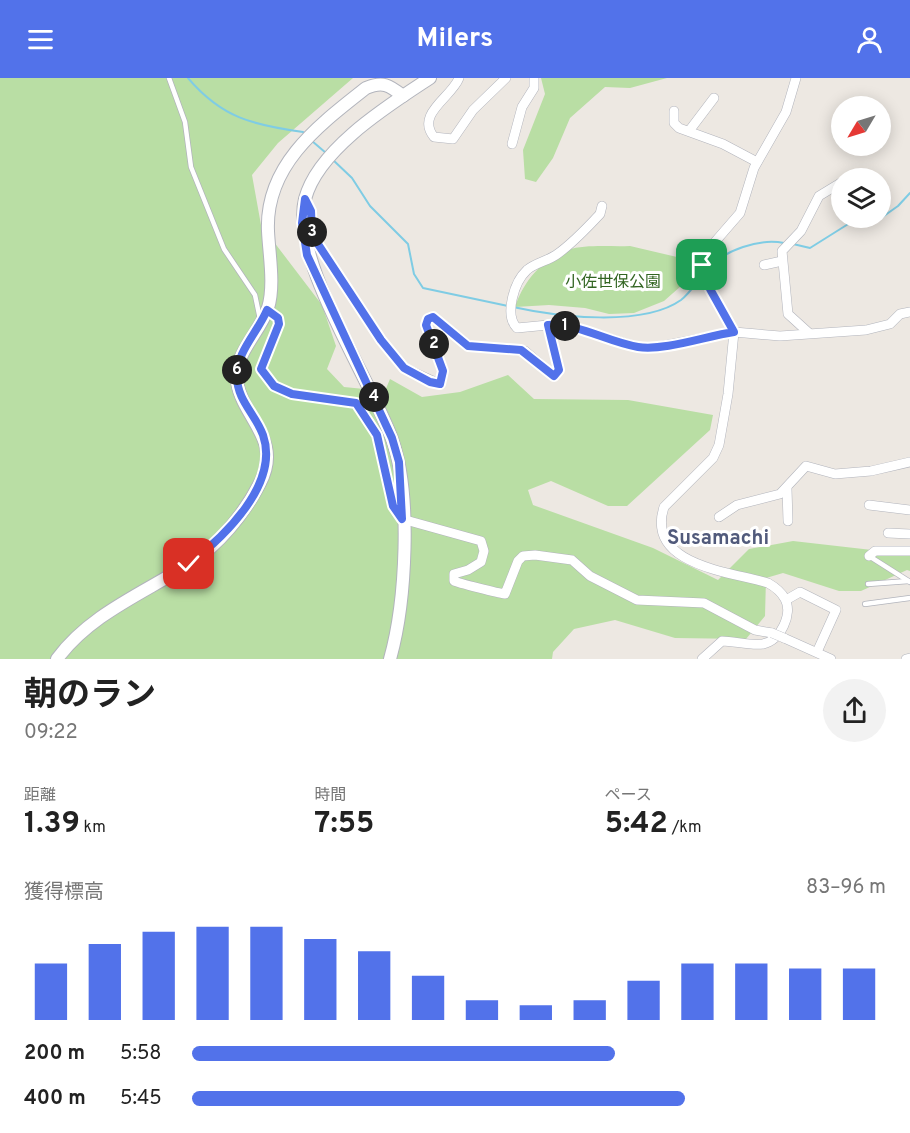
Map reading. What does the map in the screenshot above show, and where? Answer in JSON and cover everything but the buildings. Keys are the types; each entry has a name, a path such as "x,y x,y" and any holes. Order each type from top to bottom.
{"street":[{"path":"390,659 402,605 402,519 399,462 392,438 307,255 302,223 305,199 312,182 330,157 403,96 430,78"},
{"path":"459,78 457,85 436,105 432,114 428,130 434,137 453,139 473,110 506,78"},
{"path":"512,144 522,107 534,88 534,78"},
{"path":"702,659 722,641 761,644 769,642 784,625 788,612 786,600 779,589 768,583 695,565 678,552 661,528 664,507 705,468 719,445 728,394 734,332 706,279 701,258 705,250 740,213 757,162 786,112 796,78"},
{"path":"57,659 66,647 104,615 189,564 211,547 228,530 249,501 267,465 266,452 264,436 240,392 237,365 261,325 267,310 270,290 267,222 270,197 284,166 308,138 361,92 379,83 389,85 403,96"},
{"path":"689,131 714,98"},
{"path":"674,111 674,123 678,128 723,144 757,162"},
{"path":"809,333 788,314 782,251 806,224 819,196 831,189"},
{"path":"305,199 311,211 312,235 323,253 381,340 404,368 418,376 440,384 443,379 436,349 426,325 428,319 433,317 468,346 521,350 554,376 559,370 548,325"},
{"path":"602,206 600,214 556,255 527,271 510,312 511,322 517,328 568,326 638,347 657,347 734,332 780,336 809,333 823,335 866,330 890,324 900,314 910,312"},
{"path":"764,265 782,261"},
{"path":"720,517 737,505 780,494 806,466 835,474 871,471 910,462"},
{"path":"787,489 788,521"},
{"path":"869,505 910,510"},
{"path":"402,519 481,541 484,551 481,562 454,574 454,581 459,585 480,586 505,594 518,561 523,556 535,555 572,560 590,576 637,600 704,603 755,630 772,633 831,659"},
{"path":"888,533 910,534"},
{"path":"869,556 875,551 910,551"},
{"path":"786,600 800,592 836,610 817,652"}],"lane":[{"path":"169,78 185,122 186,144 195,176 224,249 255,295 261,325"},
{"path":"267,310 278,318 279,324 261,369 274,386 292,394 356,403 377,435 393,506 402,519"},
{"path":"869,556 909,581"},
{"path":"868,584 909,581"},
{"path":"865,604 910,598"}],"green space":[{"path":"0,78 353,78 278,143 252,175 261,225 322,305 336,346 327,369 344,387 385,391 390,379 422,397 460,392 508,375 534,399 628,400 713,415 710,430 627,506 608,506 551,481 528,490 533,505 653,548 718,580 749,549 793,541 907,554 910,555 910,571 907,570 861,591 839,591 783,573 766,578 765,616 746,639 675,638 615,620 574,629 553,652 552,659 0,659"},
{"path":"541,78 667,78 630,88 605,87 570,118 553,158 536,182 525,179 523,150 545,94"},
{"name":"小佐世保公園","path":"630,246 694,261 698,271 664,301 634,313 609,314 585,308 549,305 515,307 528,280 542,265 559,254 583,247"}],"waterway":[{"path":"188,78 201,92 226,111 254,122 303,132 306,135"},
{"path":"312,141 326,153"},
{"path":"332,159 352,178 370,206 408,244 414,274 423,288 508,306"},
{"path":"793,244 810,248 853,221 881,218 898,206 910,193"},
{"path":"708,269 723,256 743,247 764,242 784,243"},
{"path":"513,307 576,316 623,317 645,314 681,300 702,276"}],"district":[{"name":"Susamachi","path":"718,537"}],"route":[{"path":"189,564 228,530 261,482 267,465 264,436 245,405 240,392 237,365 249,341 261,325 267,310 278,318 279,324 261,369 274,386 292,394 356,403 377,435 393,506 402,519 399,462 392,438 307,255 302,223 305,199 311,211 312,235 381,340 404,368 430,382 440,384 443,371 426,325 428,319 433,317 468,346 525,351 554,376 559,370 550,342 548,325 568,326 638,347 657,347 734,332 710,289 702,265"}]}
